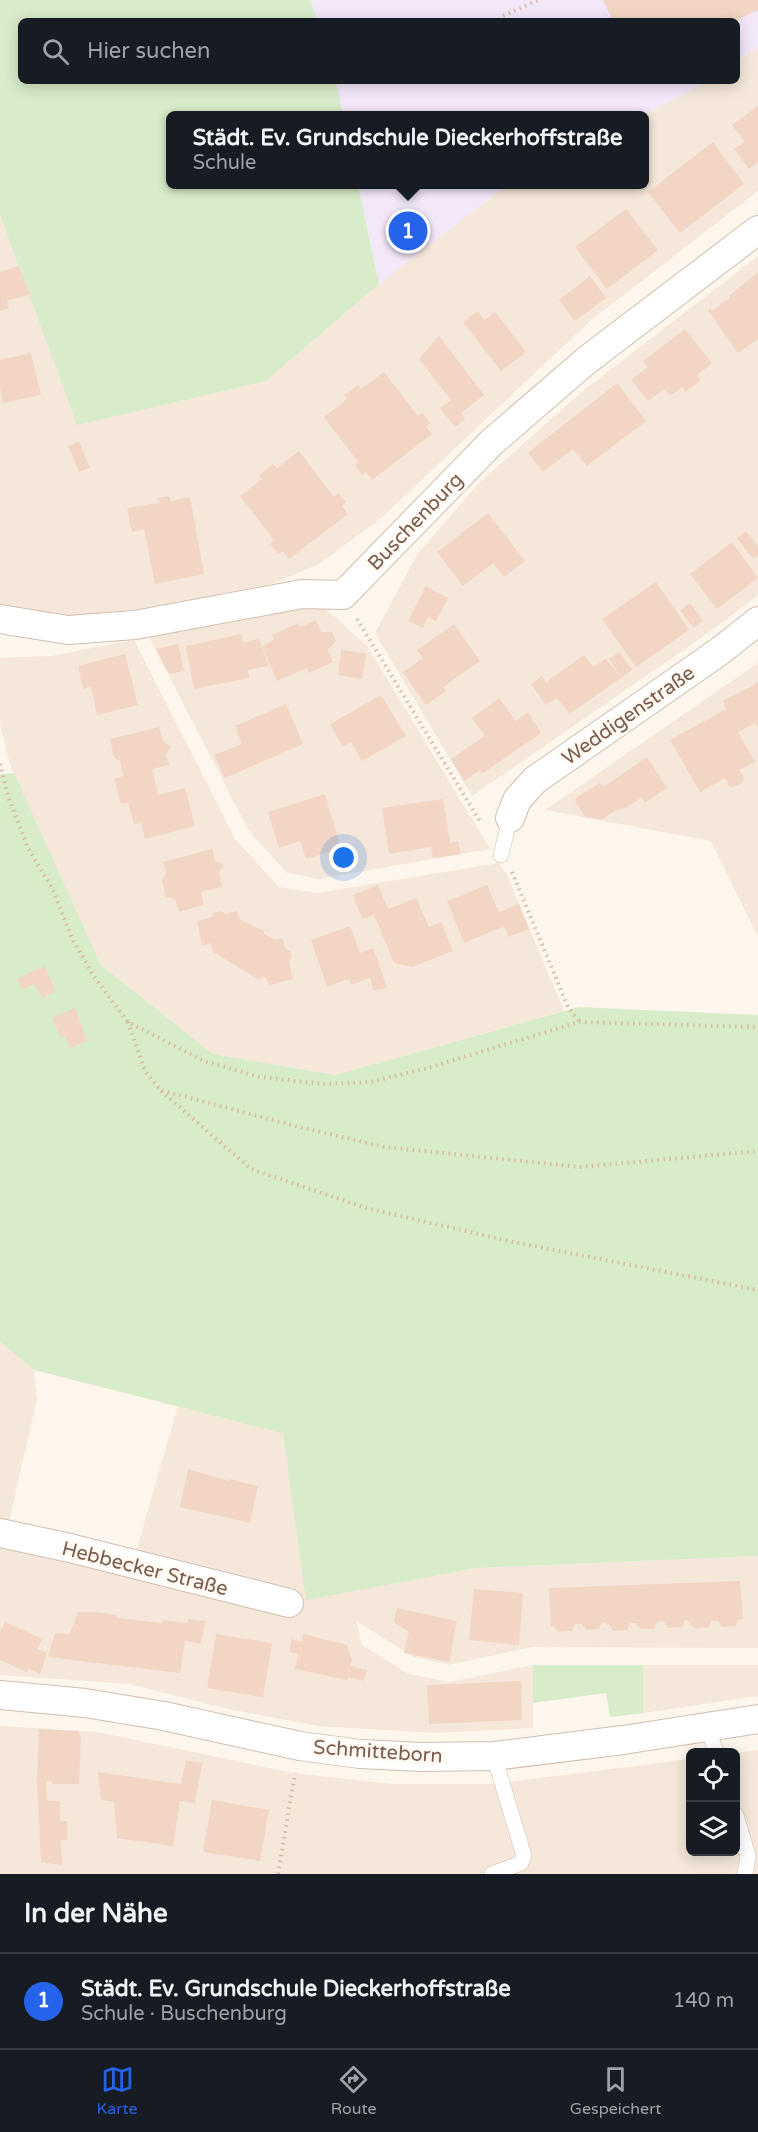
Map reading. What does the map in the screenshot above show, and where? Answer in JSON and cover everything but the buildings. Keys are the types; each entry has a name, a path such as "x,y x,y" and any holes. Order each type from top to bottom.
{"street":[{"name":"Buschenburg","path":"343,595 492,442 587,360 758,230"},
{"path":"0,619 68,630 135,625 302,594 343,595"},
{"name":"Weddigenstraße","path":"510,818 517,800 535,780 720,651 758,621"},
{"name":"Hebbecker Straße","path":"0,1533 70,1548 289,1604"},
{"name":"Schmitteborn","path":"0,1695 96,1705 164,1716 300,1746 422,1757 494,1756 712,1740 758,1719"}],"lane":[{"path":"501,855 510,818"},
{"path":"492,1874 521,1863 524,1856 494,1756"},
{"path":"740,1831 748,1856 745,1874"}],"path":[{"path":"502,18 537,0"},
{"path":"343,595 512,872 568,1008 579,1022"},
{"path":"0,764 9,799 28,848 52,888 72,938 95,978 129,1022 145,1071 160,1090 252,1169 366,1208 513,1242 758,1290"},
{"path":"129,1022 204,1061 260,1077 323,1084 370,1082 416,1071 579,1022 758,1027"},
{"path":"160,1090 386,1147 580,1167 758,1151"},
{"path":"278,1874 300,1746"}],"shaded area":[{"path":"310,0 758,0 758,47 740,59 740,18 316,18"},
{"path":"758,47 758,191 590,321 380,519 319,564 272,584 95,618 14,610 0,605 0,215 12,246 266,381 379,284 502,189 649,189 649,111 703,84 740,84 740,59"},
{"path":"337,84 703,84 649,112 342,111"},
{"path":"359,189 502,189 379,284"},
{"path":"758,256 758,595 711,631 472,796 375,633 418,553 479,483 583,391"},
{"path":"320,604 367,646 490,849 319,879 287,873 249,831 149,637"},
{"path":"134,640 235,839 279,887 317,893 499,863 507,875 564,1011 335,1075 213,1054 101,965 10,765 0,723 0,658 50,656"},
{"path":"758,663 758,937 711,841 545,810"},
{"path":"0,1342 34,1370 37,1399 7,1530 0,1528"},
{"path":"178,1406 284,1433 307,1599 476,1568 758,1556 758,1648 532,1647 449,1665 414,1657 356,1621 362,1645 409,1674 449,1682 533,1665 533,1728 435,1733 318,1726 223,1708 130,1684 0,1675 0,1544 133,1562"},
{"path":"643,1665 758,1665 758,1696 643,1713"},
{"path":"0,1726 98,1732 294,1773 392,1784 492,1784 686,1760 686,1856 740,1856 740,1752 758,1750 758,1874 0,1874"}],"green space":[{"path":"0,0 310,0 316,18 18,18 18,84 337,84 342,111 166,111 166,189 359,189 379,284 266,381 77,425 0,215"},
{"path":"14,773 101,965 213,1054 335,1075 579,1007 758,1015 758,1556 476,1568 306,1600 283,1433 34,1370 0,1342 0,774"},
{"path":"533,1665 643,1665 643,1713 610,1717 606,1693 533,1703"}],"place":[{"name":"Städt. Ev. Grundschule Dieckerhoffstraße","path":"408,231"}]}
